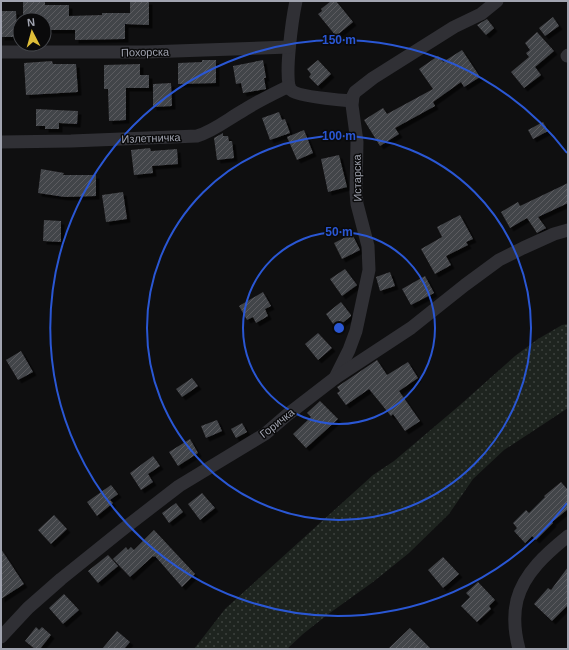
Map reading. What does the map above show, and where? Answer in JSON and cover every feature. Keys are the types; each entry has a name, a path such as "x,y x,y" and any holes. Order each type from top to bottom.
{"street":[{"path":"296,1 289,47 288,86 295,93 303,95 352,101 355,92 373,78 454,27 481,14 497,1"},
{"name":"Похорска","path":"1,52 146,52 289,47"},
{"name":"Излетничка","path":"1,142 197,136 206,133 256,102 288,86"},
{"name":"Истарска","path":"335,378 349,350 356,331 369,270 368,246 357,204 357,142 352,101"},
{"name":"Горичка","path":"1,637 34,603 61,579 179,486 265,434 335,378 411,328 499,260 554,234 568,230"},
{"path":"519,649 516,636 515,611 519,593 524,581 547,554 568,536"}],"shaded area":[{"path":"568,324 568,408 504,450 473,479 449,514 409,553 373,582 327,615 287,649 194,649 225,609 373,475 394,461 515,356 538,339 562,325"}],"building":[{"path":"130,1 149,1 149,25 125,24 125,39 75,40 75,30 52,30 52,12 23,12 23,2 45,2 45,5 69,5 69,16 102,15 102,13 130,13"},
{"path":"331,1 336,1 353,22 336,36 318,14 322,11 321,9"},
{"path":"1,11 16,11 12,12 12,37 1,37"},
{"path":"553,17 559,26 545,36 539,28"},
{"path":"487,19 494,28 486,35 477,25"},
{"path":"537,32 554,51 535,67 541,75 524,88 511,72 529,57 526,53 530,50 525,43"},
{"path":"462,50 480,77 464,87 461,82 433,102 435,106 395,128 399,134 380,146 364,120 383,108 387,114 433,89 419,69 438,56 443,62"},
{"path":"202,60 216,60 216,83 178,84 178,63 202,62"},
{"path":"263,60 266,89 243,93 241,83 236,84 233,66"},
{"path":"318,60 331,74 318,86 309,77 311,74 307,69"},
{"path":"52,61 53,64 76,64 78,92 26,95 24,63"},
{"path":"140,64 140,75 149,75 149,88 126,88 126,120 109,121 108,89 104,89 104,65"},
{"path":"171,83 172,106 153,107 153,84"},
{"path":"36,109 78,111 77,124 59,123 59,129 45,129 45,126 36,126"},
{"path":"279,112 282,120 285,119 290,133 270,140 262,118"},
{"path":"543,122 548,131 533,139 528,130"},
{"path":"304,130 313,153 297,160 287,137"},
{"path":"223,133 223,136 228,136 229,141 232,141 234,158 217,160 214,138"},
{"path":"150,148 151,151 177,149 178,164 152,166 153,173 134,175 131,150"},
{"path":"339,155 347,187 328,192 321,159"},
{"path":"41,169 64,173 63,175 96,175 96,196 65,197 38,193"},
{"path":"568,183 568,203 538,217 546,228 537,233 527,218 510,228 501,212 518,202 520,206"},
{"path":"123,192 127,219 106,222 102,195"},
{"path":"460,215 473,239 466,242 468,245 446,256 451,265 435,274 421,249 442,237 437,227"},
{"path":"44,220 61,221 61,242 43,241"},
{"path":"352,234 360,250 342,259 334,243"},
{"path":"345,269 357,285 342,296 330,279"},
{"path":"390,272 395,286 380,291 376,277"},
{"path":"425,276 434,293 411,305 402,289"},
{"path":"263,292 271,306 265,309 268,316 256,323 253,317 247,320 239,306"},
{"path":"341,302 351,316 336,328 326,314"},
{"path":"318,333 332,348 318,360 305,344"},
{"path":"21,351 33,372 18,380 6,360"},
{"path":"377,360 387,375 408,362 418,378 399,391 420,421 405,431 393,414 391,416 369,389 346,405 337,393 340,391 337,387"},
{"path":"192,378 198,386 182,397 176,389"},
{"path":"320,401 338,419 306,448 293,434 311,417 307,413"},
{"path":"217,420 222,431 206,438 201,426"},
{"path":"242,423 247,432 236,438 231,429"},
{"path":"190,439 198,453 178,466 169,452"},
{"path":"153,456 160,466 148,474 153,482 141,490 130,473"},
{"path":"561,482 568,490 568,509 552,522 553,523 536,540 532,536 525,543 514,531 517,528 513,523 526,510 529,513 545,497 544,496"},
{"path":"111,485 118,494 110,500 113,503 97,516 87,502"},
{"path":"202,493 215,508 200,520 188,504"},
{"path":"176,503 183,512 169,523 162,513"},
{"path":"54,515 67,529 51,544 38,530"},
{"path":"154,530 195,574 182,587 155,556 153,556 130,577 113,559 126,547 128,550 131,547 134,550"},
{"path":"1,549 24,584 1,599"},
{"path":"108,555 118,566 98,583 88,571"},
{"path":"443,557 459,574 443,588 428,570"},
{"path":"568,567 568,605 552,621 534,604 548,588 551,590"},
{"path":"478,582 495,600 489,606 491,609 477,622 461,606 470,597 466,593"},
{"path":"64,594 79,610 63,624 49,608"},
{"path":"36,627 39,630 42,627 51,635 40,649 35,649 25,641"},
{"path":"410,628 431,649 388,649"},
{"path":"117,631 130,642 124,649 102,649"}]}
